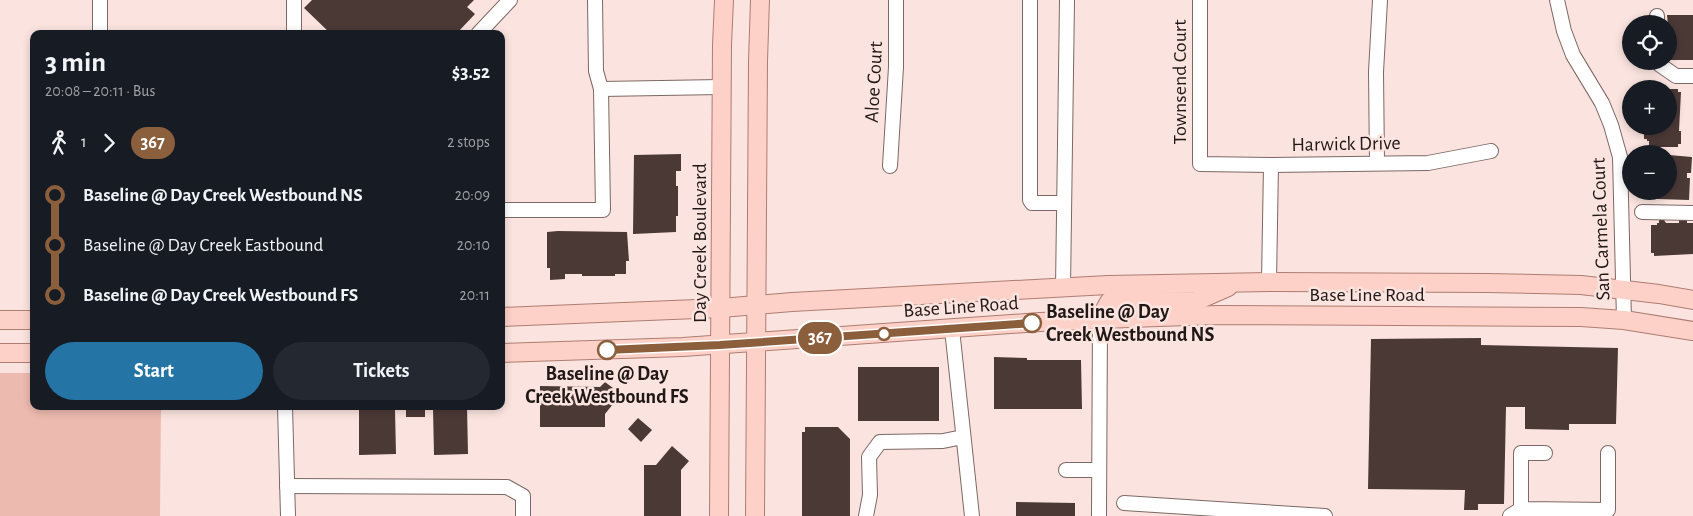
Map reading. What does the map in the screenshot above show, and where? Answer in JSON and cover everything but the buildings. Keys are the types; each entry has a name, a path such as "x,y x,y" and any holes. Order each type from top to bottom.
{"main road":[{"name":"Day Creek Boulevard","path":"719,516 721,87 724,0"},
{"path":"755,516 760,0"},
{"name":"Base Line Road","path":"505,317 721,308 1063,288 1269,282 1581,285 1623,289 1693,300"},
{"path":"1100,319 1109,302 1196,301 1238,283"},
{"name":"Base Line Road","path":"505,353 720,345 1040,322 1218,315 1581,318 1624,320 1693,331"},
{"path":"0,320 30,320"},
{"path":"0,353 30,353"}],"street":[{"path":"100,0 100,30"},
{"path":"294,0 294,30"},
{"path":"482,30 510,0"},
{"path":"505,210 603,210 601,89 596,71 595,0"},
{"name":"Aloe Court","path":"890,166 896,67 896,0"},
{"path":"1030,0 1030,200 1032,203 1064,203"},
{"path":"1063,288 1067,0"},
{"name":"Townsend Court","path":"1200,0 1200,164"},
{"path":"1376,163 1376,72 1380,0"},
{"name":"San Carmela Court","path":"1557,0 1564,31 1573,55 1602,103 1611,124 1620,157 1624,320"},
{"path":"1667,70 1676,76 1693,76"},
{"path":"601,89 721,87"},
{"name":"Harwick Drive","path":"1200,164 1428,163 1491,151"},
{"path":"1269,282 1271,165"},
{"path":"1642,212 1693,213"},
{"path":"1099,516 1100,319"},
{"path":"952,329 972,516"},
{"path":"285,410 288,516"},
{"path":"866,516 870,495 869,458 880,442 943,441 963,437"},
{"path":"1545,453 1521,453 1516,512 1608,510 1608,453"},
{"path":"1066,470 1099,470"},
{"path":"287,486 508,487 523,496 523,516"},
{"path":"1124,503 1325,516"}],"shaded area":[{"path":"0,373 30,373 30,410 161,410 160,516 0,516"}],"bus line":[{"name":"367","path":"607,350 720,345 1032,323"}],"place":[{"name":"Baseline @ Day Creek Westbound NS","path":"1032,323"},
{"name":"Baseline @ Day Creek Westbound FS","path":"607,350"}]}
